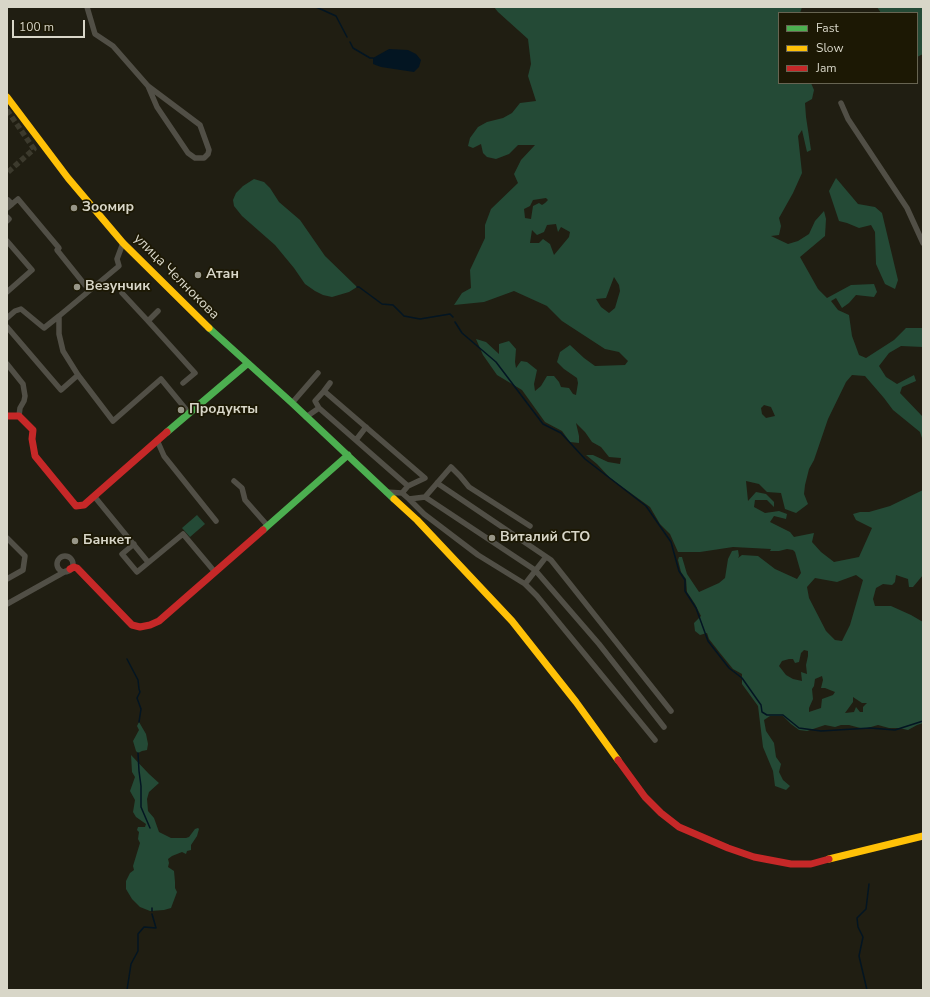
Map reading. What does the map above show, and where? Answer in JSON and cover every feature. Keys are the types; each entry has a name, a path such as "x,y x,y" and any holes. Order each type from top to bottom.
{"main road":[{"name":"улица Челнокова","path":"7,97 68,178 123,243 196,316 348,455 456,559 512,621 576,702 645,797 661,813 679,827 728,848 754,857 791,864 811,864 923,836"},
{"path":"7,416 19,416 33,430 32,439 35,456 76,506 84,505 157,440 247,364"},
{"path":"68,570 74,567 77,568 132,624 140,627 150,625 159,621 348,455"}],"street":[{"path":"86,7 95,34 113,46 148,86 200,125 208,150 208,154 204,158 195,158 188,153 157,107 148,86"},
{"path":"842,103 848,119 907,208 923,243"},
{"path":"9,204 18,199 59,248 57,250 85,285"},
{"path":"7,217 9,220 7,221"},
{"path":"7,241 32,270 7,292"},
{"path":"7,318 21,309 44,328 119,266 117,259 123,243"},
{"path":"122,293 195,373 183,384"},
{"path":"148,322 158,311"},
{"path":"59,316 59,334 63,351 78,375 113,421 161,380 189,413"},
{"path":"7,327 61,390 78,375"},
{"path":"7,364 23,384 25,396 20,408 19,416"},
{"path":"292,403 318,373"},
{"path":"330,383 315,401 319,408 408,486"},
{"path":"324,391 425,478 408,486 402,493"},
{"path":"306,417 319,408"},
{"path":"356,440 366,427"},
{"path":"157,440 164,456 216,521"},
{"path":"409,499 425,496 451,467 469,487 530,526"},
{"path":"234,481 242,488 245,500 267,526"},
{"path":"437,483 551,560 671,711"},
{"path":"386,492 402,493 424,514 478,555 526,584 655,740"},
{"path":"94,496 148,562"},
{"path":"425,496 535,570 599,644 664,728"},
{"path":"134,544 122,554 137,572 183,534 214,572"},
{"path":"7,538 25,556 23,570 7,579"},
{"path":"526,584 546,557"},
{"path":"7,604 68,570"}],"green space":[{"path":"494,7 802,7 800,12 778,12 778,84 811,84 814,90 812,99 805,103 811,150 807,152 802,130 798,136 802,173 779,218 781,226 779,235 771,236 788,244 798,241 809,234 815,221 824,211 826,219 825,236 800,257 818,289 827,298 851,285 874,284 877,292 874,297 856,295 842,308 836,298 831,301 838,310 849,315 852,336 859,355 866,358 894,340 906,328 923,328 923,347 901,346 889,353 879,366 886,377 897,384 914,375 916,381 902,387 900,393 923,417 923,441 920,432 893,410 865,376 852,375 846,382 828,419 814,460 809,469 804,494 808,504 796,513 785,509 781,493 767,492 759,484 746,481 748,501 756,492 766,494 774,502 774,507 767,500 755,500 754,507 765,513 779,511 787,514 786,519 774,516 770,522 790,532 794,537 814,533 812,542 821,552 834,562 859,557 872,528 856,520 853,514 869,512 890,506 923,490 923,575 913,587 909,587 908,579 896,575 895,582 892,585 883,584 876,588 873,599 875,606 891,606 923,622 923,723 908,730 878,725 864,729 849,725 835,727 825,725 807,731 799,730 783,716 770,716 764,720 766,731 774,743 776,757 781,764 779,772 783,780 790,786 786,790 775,786 773,771 763,747 758,706 742,684 742,674 733,669 709,639 707,633 700,635 695,631 694,623 701,616 687,592 686,579 681,572 678,560 679,557 682,557 687,574 699,592 719,583 725,578 728,559 732,551 738,550 738,558 742,555 758,556 775,569 797,579 801,573 795,552 787,549 770,551 771,549 733,547 700,552 678,552 670,534 660,524 650,507 610,478 586,455 593,455 608,462 620,464 621,458 609,457 601,447 592,442 576,423 579,443 570,442 562,431 545,422 522,390 497,375 483,355 476,339 486,342 499,354 499,344 509,341 516,349 516,368 521,361 527,362 537,370 534,384 535,391 541,386 547,376 554,376 561,387 569,388 573,394 576,395 578,383 577,378 557,362 560,352 570,345 595,366 625,365 628,361 619,352 605,349 562,321 547,306 514,291 484,302 454,305 462,293 471,288 470,270 485,238 485,225 491,209 518,183 514,174 521,160 535,145 518,145 509,154 496,159 487,157 483,153 481,144 473,148 468,146 470,138 478,127 512,113 520,103 536,101 528,76 531,64 528,39","holes":["546,198 548,200 542,205 539,203 533,206 531,219 525,218 524,209 530,206 533,200","556,224 558,232 561,227 570,232 569,237 554,255 550,244 543,239 539,243 530,243 532,230 537,235 544,232 547,225","614,277 619,285 620,291 615,308 609,313 601,307 596,299 606,298","764,405 771,407 775,416 766,418 762,414 761,408","856,575 863,580 850,625 842,641 835,640 826,631 809,598 807,587 815,578 837,582","804,650 808,651 806,665 807,674 801,672 802,681 793,679 786,675 779,666 782,661 789,659 793,659 795,663 799,662 801,653","822,676 823,680 821,688 835,692 833,695 822,699 821,708 809,712 813,699 812,689 815,679","853,697 862,703 867,703 863,707 863,712 860,712 856,707 854,712 845,713 853,702"]},
{"path":"877,7 923,7 923,54 918,56 918,12 880,12"},
{"path":"836,178 858,204 875,207 882,213 898,280 895,289 885,284 876,264 875,232 871,225 859,228 839,221 829,191"},
{"path":"254,179 264,182 270,188 279,202 300,220 325,256 357,287 349,292 332,297 323,295 305,284 275,245 242,216 234,206 233,200 236,193 243,186"},
{"path":"197,515 205,524 190,537 182,528"},
{"path":"139,722 146,734 148,744 147,750 138,753 133,741 139,730 137,726"},
{"path":"131,755 159,783 149,792 147,799 148,811 154,818 159,832 171,838 186,838 189,837 195,829 199,829 197,836 191,845 191,850 187,851 186,854 182,852 168,859 168,867 174,871 175,888 177,892 171,908 164,910 150,911 140,907 132,899 126,889 126,881 130,873 134,870 133,866 140,843 138,839 139,832 137,830 138,827 145,827 146,824 136,817 133,812 135,800 130,791 135,777 132,772"}],"water":[{"path":"389,49 408,50 416,54 421,60 419,67 414,72 381,67 373,64 373,58"}],"waterway":[{"path":"316,7 336,16 347,37"},
{"path":"350,42 353,48 370,58 373,58"},
{"path":"357,287 382,304 393,305 404,316 420,319 450,314 453,317"},
{"path":"455,322 462,333 496,362 543,424 561,433 585,459 646,506 671,542 679,571 685,580 685,591 696,608 708,641 729,668 742,678 761,705 762,712 767,715 783,715 799,728 821,731 870,728 895,730 923,721"},
{"path":"127,659 138,680 140,692 137,698 141,709 139,722"},
{"path":"138,753 141,807 150,828"},
{"path":"867,990 859,956 863,937 858,927 857,918 866,909 869,884"},
{"path":"127,990 131,964 138,951 138,934 144,927 156,928 152,914"}],"tunnel":[{"path":"7,110 34,149 7,173"}],"traffic: fast":[{"path":"209,328 292,403 394,499"},
{"path":"167,432 247,364"},
{"path":"263,530 348,455"}],"traffic: slow":[{"path":"7,97 68,178 123,243 209,328"},
{"path":"394,499 417,520 512,621 576,702 618,760"},
{"path":"829,859 923,836"}],"traffic: jam":[{"path":"7,416 19,416 33,430 32,439 35,456 76,506 84,505 167,432"},
{"path":"70,569 74,567 77,568 132,625 140,627 150,625 159,621 263,530"},
{"path":"618,760 645,797 661,813 679,827 728,848 754,857 791,864 811,864 829,859"}],"place":[{"name":"Зоомир","path":"74,208"},
{"name":"Атан","path":"198,275"},
{"name":"Везунчик","path":"77,287"},
{"name":"Продукты","path":"181,410"},
{"name":"Виталий СТО","path":"492,538"},
{"name":"Банкет","path":"75,541"}]}
